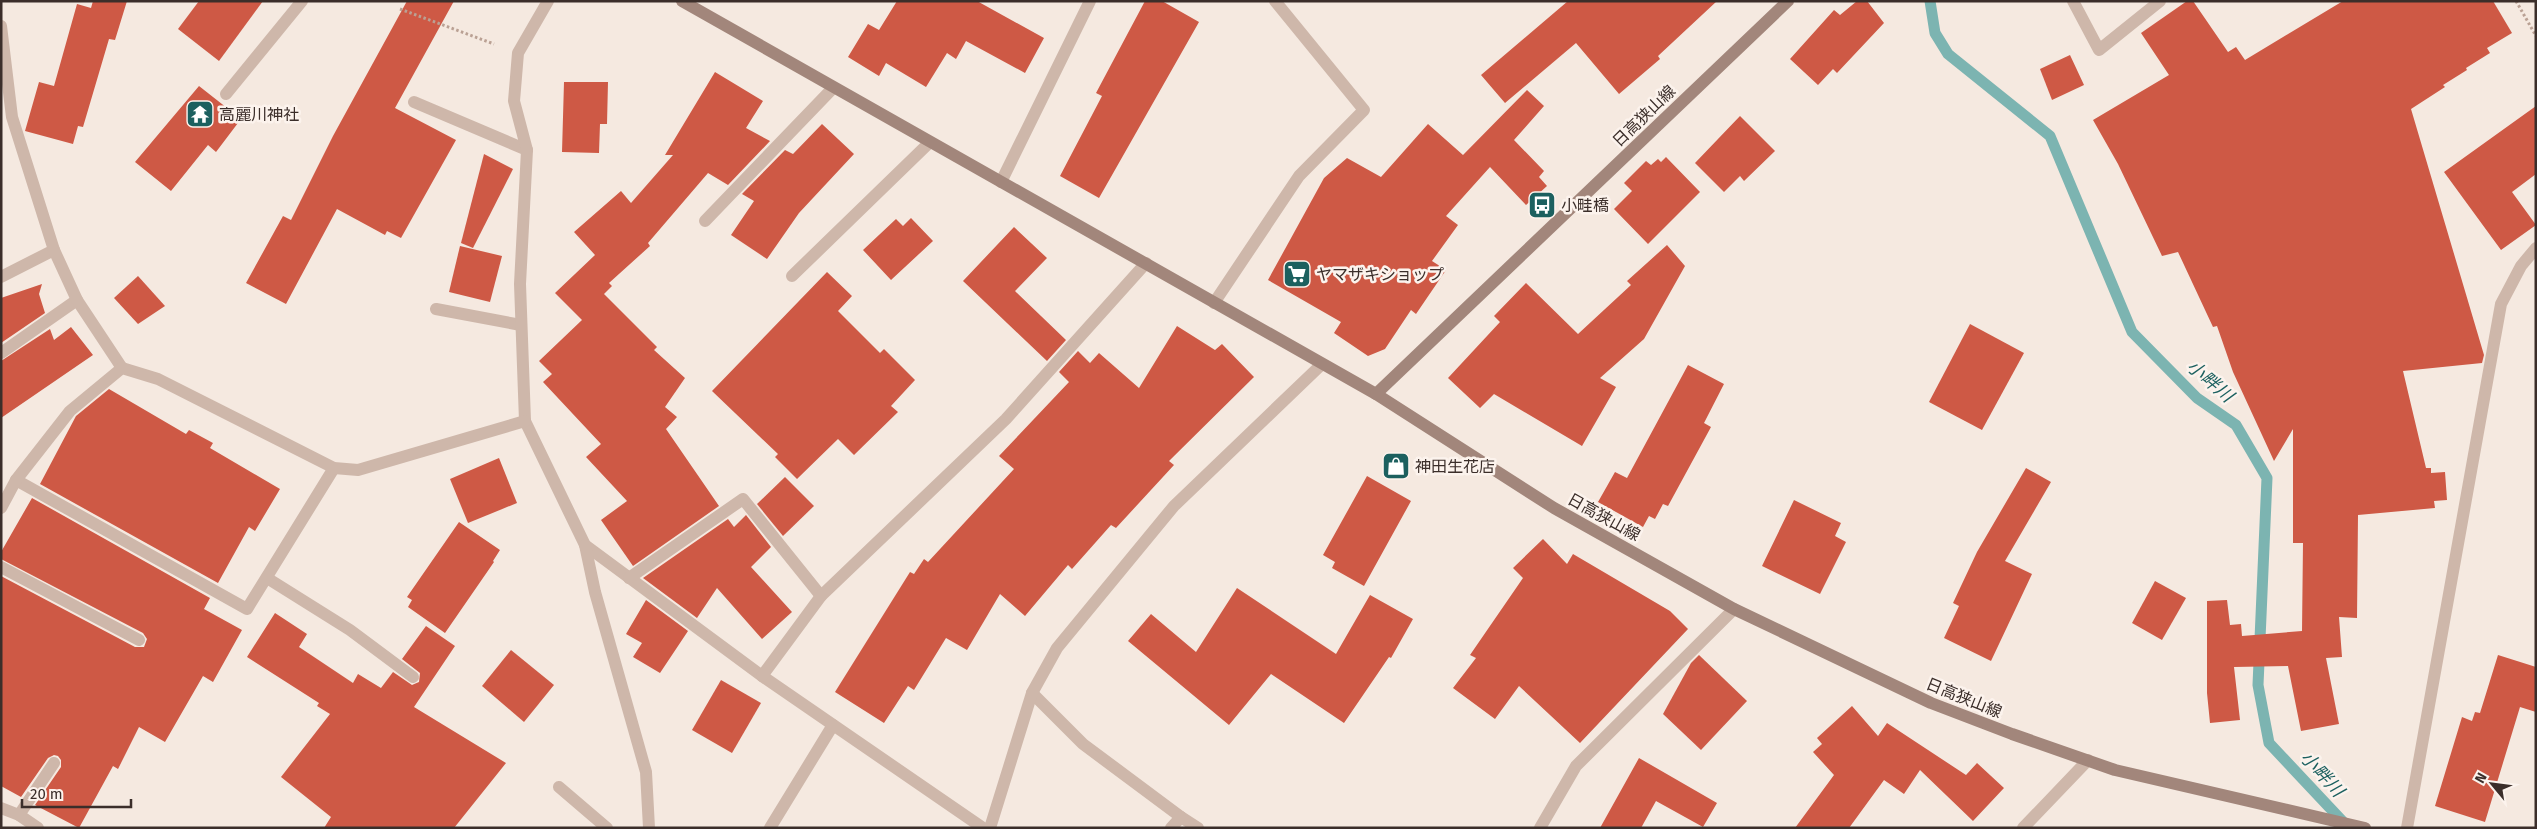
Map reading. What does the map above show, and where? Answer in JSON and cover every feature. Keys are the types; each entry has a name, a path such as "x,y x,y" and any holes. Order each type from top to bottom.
{"main road":[{"path":"682,1 929,143 1146,263 1321,365 1376,394"},
{"name":"日高狭山線","path":"1788,1 1376,394 1554,508 1734,609 1931,703 2115,770 2365,828"}],"street":[{"path":"226,94 302,1"},
{"path":"548,1 518,53 514,101 527,150 520,284 525,421 585,545 595,592 646,772 649,828"},
{"path":"1001,182 1090,1"},
{"path":"1214,303 1298,176 1364,110 1275,1"},
{"path":"2073,1 2099,50 2160,1"},
{"path":"1,26 7,118 54,250 76,300 122,368 158,379 334,468 358,470 525,421"},
{"path":"706,221 833,88"},
{"path":"414,102 527,150"},
{"path":"792,276 929,143"},
{"path":"2407,828 2501,304 2521,266 2536,248"},
{"path":"1,277 54,250"},
{"path":"762,676 821,596 1006,419 1146,263"},
{"path":"1,353 76,300"},
{"path":"436,309 522,325"},
{"path":"990,828 1032,693 1057,648 1174,506 1321,365"},
{"path":"1,508 16,480 70,411 122,368"},
{"path":"16,480 247,609 334,468"},
{"path":"630,578 743,499 821,596"},
{"path":"585,545 762,676 983,828"},
{"path":"1,566 139,640"},
{"path":"267,578 350,630 413,677"},
{"path":"1540,828 1576,766 1734,609"},
{"path":"1032,693 1083,744 1198,828"},
{"path":"770,828 834,725"},
{"path":"2023,828 2088,760"},
{"path":"19,815 54,763"},
{"path":"559,786 607,828"},
{"path":"1,808 19,815 38,828"},
{"path":"1171,828 1182,817"}],"path":[{"path":"2516,1 2536,36"},
{"path":"400,9 518,53"}],"building":[{"path":"93,1 127,1 115,40 109,39 83,127 78,126 73,144 25,131 39,82 54,86 77,4 91,8"},
{"path":"199,1 263,1 219,61 178,29"},
{"path":"407,1 454,1 395,108 456,140 401,238 387,231 385,235 337,209 286,304 246,283 283,216 291,220 333,136"},
{"path":"897,1 977,1 1044,38 1025,73 966,41 956,59 947,53 926,87 886,63 879,76 848,57 868,24 879,30"},
{"path":"1145,1 1162,1 1199,22 1099,198 1060,176 1102,96 1096,93"},
{"path":"1568,1 1717,1 1658,56 1660,59 1619,94 1576,43 1505,103 1481,75"},
{"path":"1857,1 1867,1 1884,23 1837,73 1833,69 1818,85 1790,59 1834,10 1840,15"},
{"path":"2187,1 2193,1 2228,52 2236,47 2245,60 2343,1 2493,1 2512,33 2487,48 2490,53 2443,85 2445,87 2411,109 2484,355 2482,363 2403,371 2426,468 2431,468 2431,473 2445,472 2447,500 2434,501 2435,508 2358,515 2357,618 2339,617 2342,657 2326,658 2339,724 2301,731 2288,666 2234,667 2240,720 2210,723 2207,693 2207,601 2227,600 2230,625 2241,624 2242,636 2302,631 2303,543 2293,543 2293,429 2274,461 2233,372 2217,326 2213,327 2178,252 2162,256 2118,164 2093,120 2169,75 2141,33"},
{"path":"2070,55 2084,85 2052,100 2040,69"},
{"path":"715,72 763,101 746,128 770,141 728,185 708,173 648,243 650,246 609,283 612,286 604,294 657,347 654,350 685,378 665,407 677,417 666,429 719,506 633,566 601,520 627,501 586,457 601,444 543,382 552,374 539,361 582,320 555,293 595,255 574,232 621,191 631,203 673,155 665,155"},
{"path":"564,82 608,82 607,124 600,124 599,153 562,152"},
{"path":"199,86 241,119 216,152 208,145 171,191 135,162"},
{"path":"1527,90 1544,106 1514,140 1544,171 1539,177 1547,186 1526,205 1490,167 1446,216 1458,225 1432,261 1446,270 1416,314 1411,310 1385,349 1368,356 1334,333 1341,322 1268,280 1324,178 1347,158 1381,177 1428,124 1463,155"},
{"path":"2536,106 2536,174 2512,192 2536,225 2501,250 2444,172"},
{"path":"1740,116 1775,151 1744,181 1740,176 1724,192 1695,163"},
{"path":"822,124 854,154 799,213 767,259 731,235 754,201 742,194 785,150 793,154"},
{"path":"484,154 513,169 473,248 461,243"},
{"path":"1666,157 1700,192 1648,244 1614,209 1632,191 1624,183 1646,161 1651,165 1658,159 1661,162"},
{"path":"911,218 933,241 891,280 863,250 896,219 903,226"},
{"path":"1014,227 1047,258 1015,291 1066,340 1047,361 963,281"},
{"path":"1667,245 1685,266 1644,339 1600,378 1616,387 1582,446 1494,394 1480,408 1448,378 1500,322 1494,316 1526,283 1578,334 1631,285 1627,281"},
{"path":"460,246 502,256 490,302 449,292"},
{"path":"827,272 852,296 838,311 880,353 884,349 915,380 891,406 898,412 854,455 838,439 797,479 775,457 778,454 712,391"},
{"path":"138,276 165,306 138,324 114,298"},
{"path":"42,284 39,294 45,313 1,343 1,298"},
{"path":"1970,324 2024,353 1982,430 1929,402"},
{"path":"1177,326 1215,350 1222,344 1254,377 1169,461 1174,465 1116,528 1111,525 1072,569 1068,565 1025,616 1000,594 967,650 946,638 914,690 908,686 884,723 835,692 910,572 914,574 924,559 928,562 1014,469 999,456 1069,382 1059,372 1078,351 1090,363 1099,353 1139,388"},
{"path":"71,327 93,355 1,418 1,361 50,329 54,340"},
{"path":"1688,365 1724,384 1704,423 1711,427 1668,506 1663,504 1655,519 1649,516 1643,527 1598,502 1615,472 1627,478"},
{"path":"109,389 186,434 189,430 213,443 210,448 280,489 255,531 249,527 218,583 40,484 76,416"},
{"path":"499,458 517,503 468,523 450,479"},
{"path":"2026,468 2051,482 2005,561 2032,574 1991,661 1944,638 1959,606 1953,603 1977,552"},
{"path":"1367,476 1411,501 1364,586 1332,568 1335,562 1323,555"},
{"path":"785,477 814,506 783,536 757,504"},
{"path":"32,498 210,598 204,609 242,630 213,682 203,676 165,742 139,727 118,769 113,766 79,828 35,805 61,767 61,760 58,756 54,755 48,758 21,797 1,786 1,576 135,647 144,647 147,639 143,633 1,559 1,552"},
{"path":"1794,500 1841,523 1835,536 1846,542 1820,594 1762,566"},
{"path":"746,515 771,547 751,567 792,612 762,639 717,588 697,618 643,578 728,519 734,527"},
{"path":"459,522 500,550 494,562 445,633 408,607 412,600 407,597"},
{"path":"1543,539 1567,564 1573,554 1670,611 1688,629 1580,743 1519,686 1495,719 1453,688 1476,658 1470,655 1523,578 1513,568"},
{"path":"2155,581 2186,598 2162,640 2132,623"},
{"path":"1237,588 1336,654 1370,595 1413,619 1391,658 1389,657 1344,723 1271,674 1229,725 1128,641 1151,614 1196,652"},
{"path":"646,600 688,631 660,673 633,657 642,643 626,634"},
{"path":"275,613 307,634 299,647 353,683 358,674 381,688 393,672 412,685 419,682 420,673 402,659 426,626 455,646 414,707 506,763 454,828 324,828 331,817 281,777 330,714 317,706 319,703 247,657"},
{"path":"511,650 554,685 524,722 482,686"},
{"path":"1699,655 1747,701 1701,750 1663,714 1691,663"},
{"path":"2498,655 2536,667 2536,712 2520,707 2485,822 2435,806 2462,717 2472,721 2475,712 2480,713"},
{"path":"721,680 761,703 732,753 692,730"},
{"path":"1852,706 1878,736 1887,723 1966,775 1977,763 2004,788 1973,821 1920,770 1904,794 1884,780 1849,828 1795,828 1834,775 1813,752 1822,744 1817,738"},
{"path":"1639,758 1717,803 1703,827 1656,801 1641,828 1600,828"}],"waterway":[{"name":"小畔川","path":"1930,1 1935,33 1948,54 2050,136 2132,332 2197,398 2236,425 2267,478 2258,685 2269,743 2346,825"}],"place":[{"name":"高麗川神社","path":"200,114"},
{"name":"小畦橋","path":"1542,205"},
{"name":"ヤマザキショップ","path":"1297,274"},
{"name":"神田生花店","path":"1396,466"}]}
